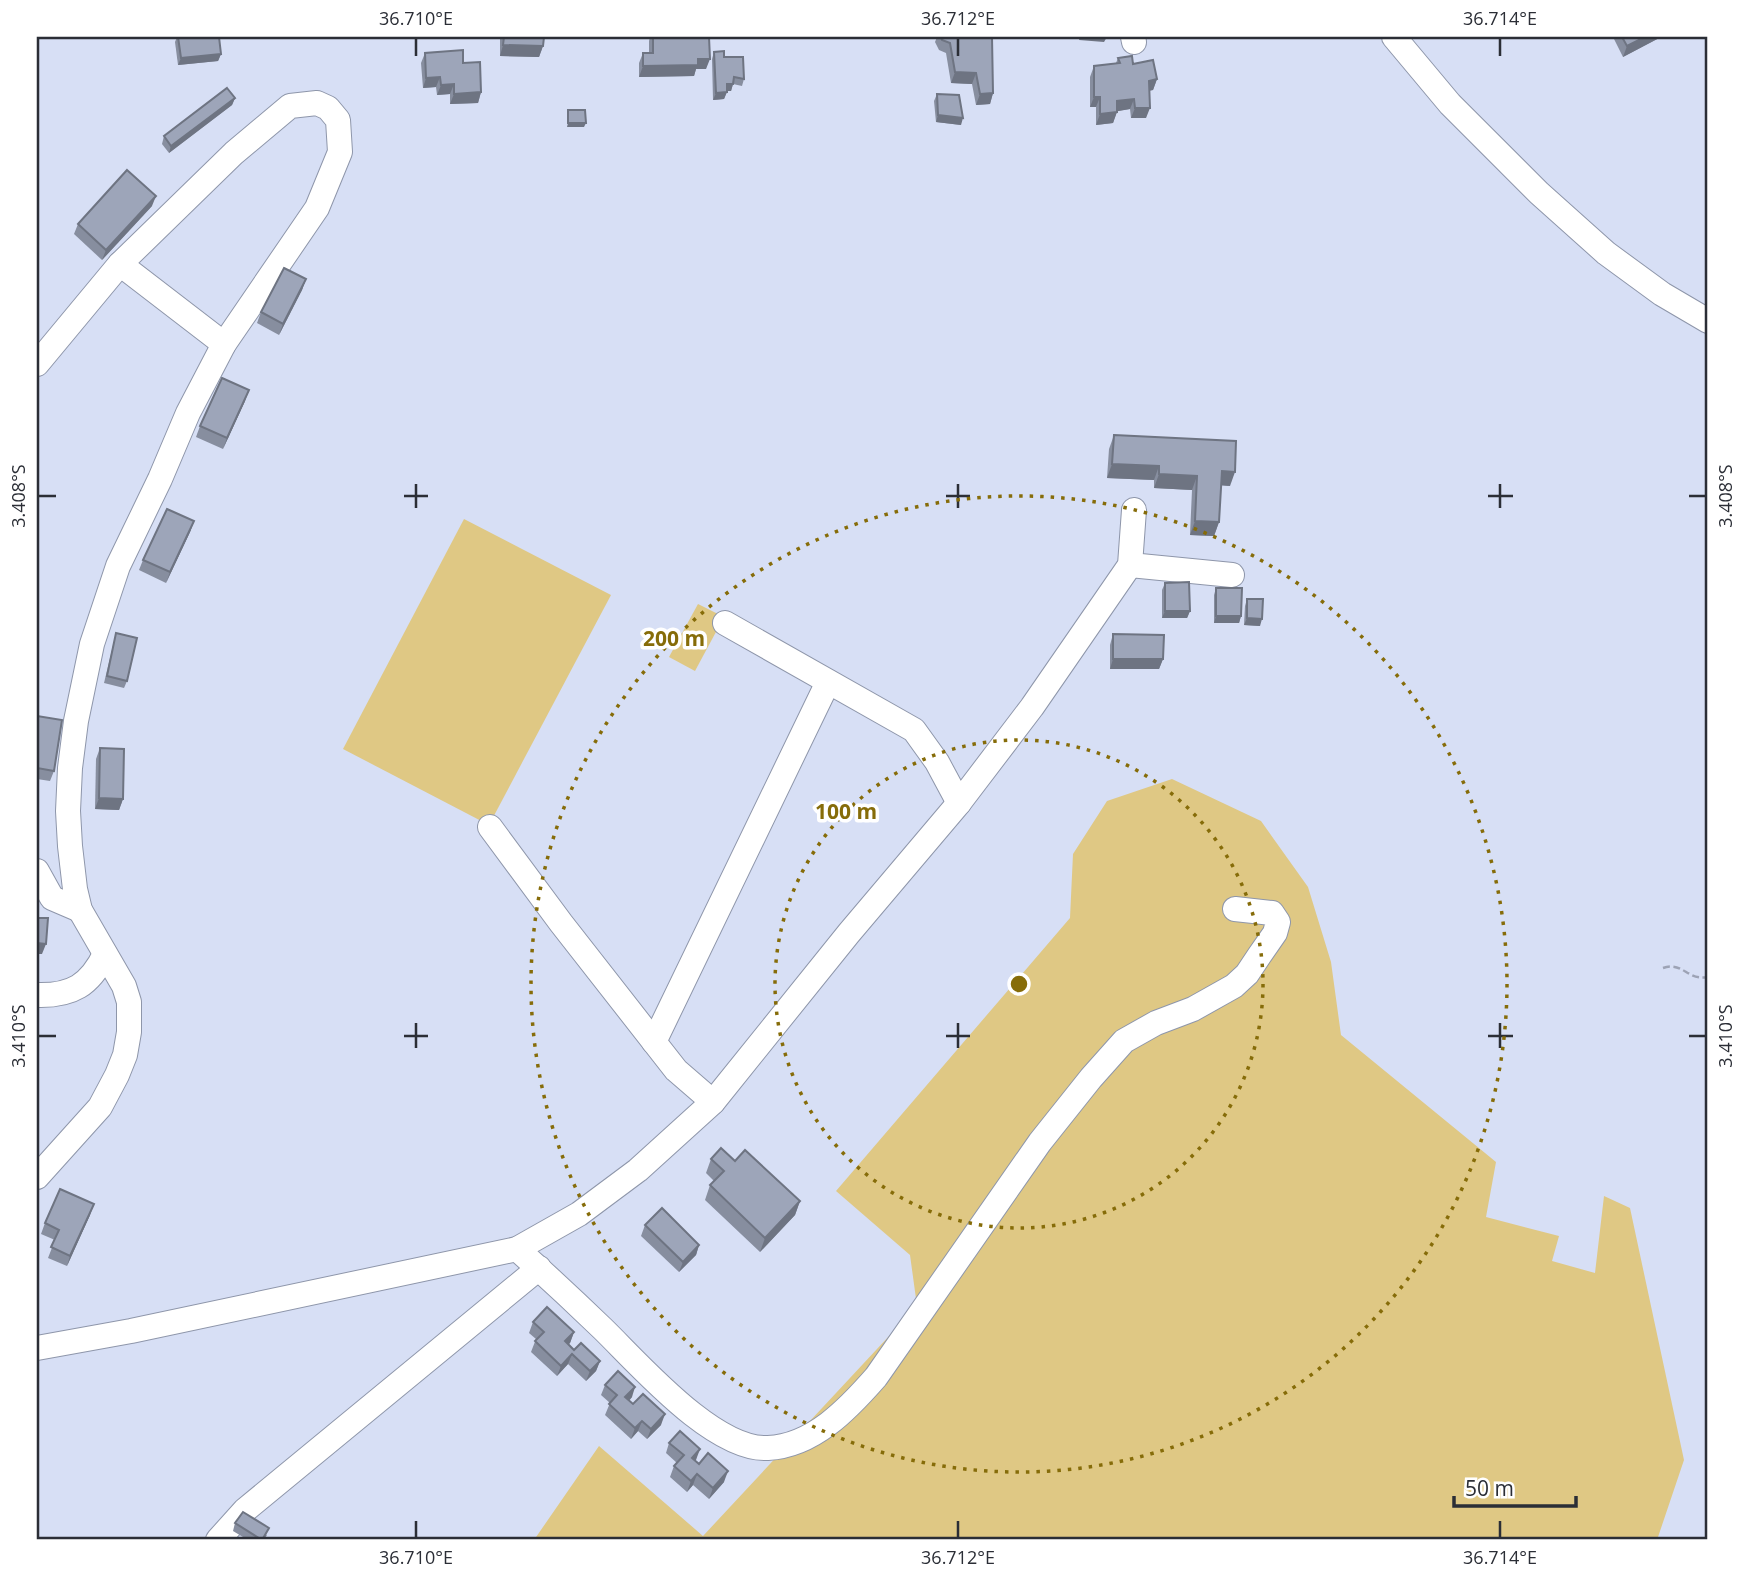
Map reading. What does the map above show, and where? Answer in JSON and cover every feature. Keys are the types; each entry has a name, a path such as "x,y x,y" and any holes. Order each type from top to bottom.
{"street":[{"path":"1394,37 1450,104 1539,193 1606,253 1662,293 1708,321"},
{"path":"37,364 120,264 225,162 290,106 317,103 328,108 338,120 340,152 317,208 224,344 188,412 160,479 118,565 92,644 76,722 69,789 70,846 80,910 124,986 129,1002 129,1032 125,1055 100,1107 37,1177"},
{"path":"120,264 224,344"},
{"path":"37,1348 131,1331 517,1250 579,1214 638,1170 713,1102 849,933 959,803 1032,707 1130,565 1134,510"},
{"path":"1130,565 1232,575"},
{"path":"725,623 914,730 937,762 959,803"},
{"path":"654,1042 828,682"},
{"path":"489,827 676,1070 713,1102"},
{"path":"37,872 52,898 80,910"},
{"path":"517,1250 668,1393 723,1434 760,1448 795,1443 848,1409 876,1377 1041,1142 1124,1041 1156,1023 1216,997 1247,974 1275,933 1278,922 1272,913 1235,909"},
{"path":"37,995 52,996 75,990 98,969 105,954"},
{"path":"218,1540 245,1510 539,1268"}],"path":[{"path":"1663,968 1677,966 1697,979 1708,977"}],"shaded area":[{"path":"464,519 611,595 489,825 343,749"},
{"path":"698,604 724,617 695,671 669,657"},
{"path":"1172,779 1261,821 1308,887 1331,962 1341,1035 1496,1162 1486,1217 1559,1236 1552,1261 1595,1273 1604,1196 1630,1208 1684,1460 1657,1540 534,1540 599,1446 703,1536 917,1306 910,1255 836,1191 1070,918 1073,854 1107,801"}],"building":[{"path":"178,37 219,37 221,54 181,58"},
{"path":"504,37 544,37 543,46 503,45"},
{"path":"653,37 709,37 710,59 698,59 698,65 643,66 643,53 653,53"},
{"path":"941,37 992,37 993,93 980,94 976,73 955,72 950,43"},
{"path":"1622,37 1645,37 1627,46"},
{"path":"463,50 463,63 480,62 481,92 454,94 454,84 441,85 440,77 426,78 425,53"},
{"path":"724,51 724,57 743,57 744,79 734,77 733,84 727,84 727,92 716,93 714,52"},
{"path":"1132,56 1133,64 1153,60 1157,79 1149,81 1150,108 1135,108 1134,99 1117,101 1117,112 1100,114 1100,97 1094,97 1094,66 1120,63 1118,58"},
{"path":"227,88 235,98 171,146 164,136"},
{"path":"937,94 959,95 963,118 938,115"},
{"path":"568,110 585,110 586,123 568,123"},
{"path":"127,170 156,196 106,250 78,224"},
{"path":"284,268 306,279 283,324 261,312"},
{"path":"222,378 249,390 227,438 200,426"},
{"path":"1114,435 1236,441 1235,472 1222,471 1219,522 1195,521 1197,476 1159,474 1159,466 1112,464"},
{"path":"167,509 194,521 170,572 143,560"},
{"path":"1189,582 1190,611 1165,611 1165,583"},
{"path":"1216,588 1242,588 1241,616 1216,616"},
{"path":"1247,599 1263,599 1262,619 1247,618"},
{"path":"116,633 137,638 127,681 107,676"},
{"path":"1113,634 1164,635 1163,659 1113,659"},
{"path":"37,716 62,720 54,771 37,768"},
{"path":"100,748 124,749 123,799 99,798"},
{"path":"37,918 48,918 46,944 37,943"},
{"path":"721,1148 735,1161 745,1150 800,1201 765,1238 710,1185 724,1171 711,1159"},
{"path":"60,1189 94,1204 70,1256 51,1247 59,1230 45,1223"},
{"path":"662,1208 699,1245 683,1262 645,1225"},
{"path":"547,1307 574,1332 565,1341 574,1350 581,1343 600,1361 590,1371 572,1354 561,1366 535,1341 544,1332 533,1322"},
{"path":"618,1371 635,1387 625,1397 633,1404 643,1394 665,1414 651,1429 642,1421 635,1428 609,1404 617,1395 605,1385"},
{"path":"680,1431 700,1449 692,1458 699,1464 708,1453 728,1471 713,1488 697,1474 691,1481 674,1466 684,1455 669,1443"},
{"path":"243,1512 269,1528 262,1540 235,1523"}]}
